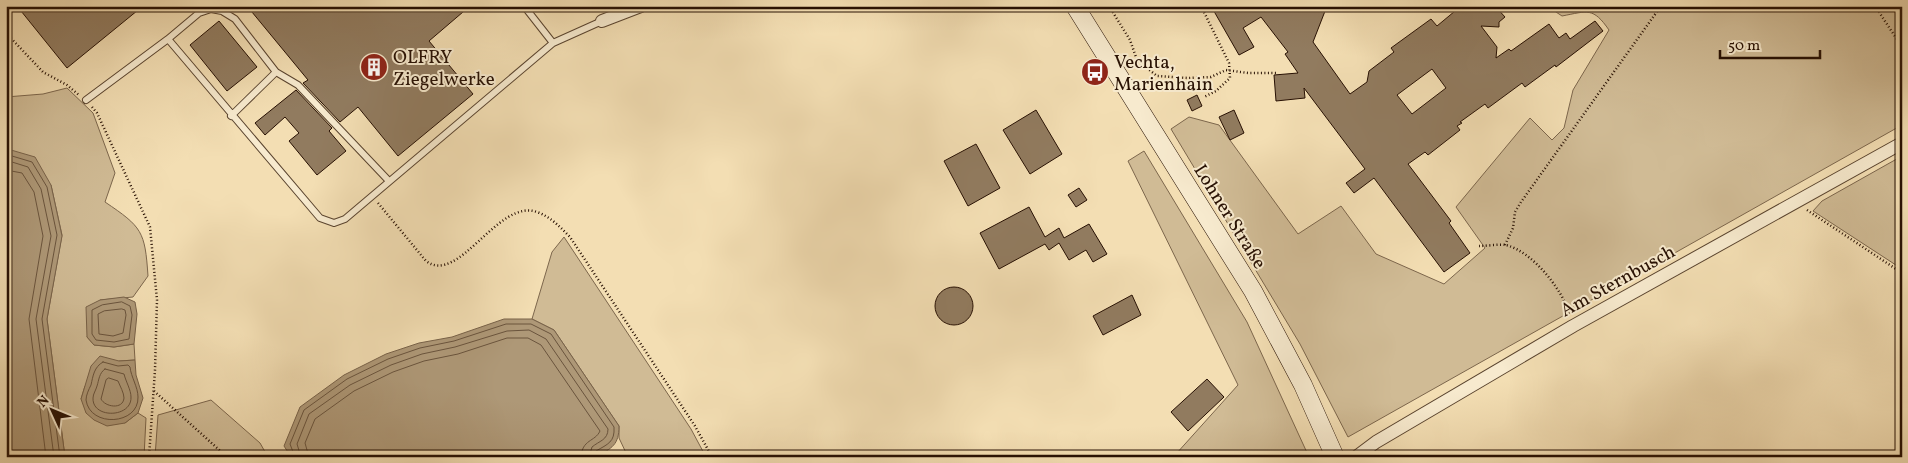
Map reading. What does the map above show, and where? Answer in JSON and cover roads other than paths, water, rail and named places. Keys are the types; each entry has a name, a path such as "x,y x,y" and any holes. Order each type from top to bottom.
{"main road":[{"name":"Lohner Straße","path":"1075,6 1253,291 1303,385 1335,457"}],"street":[{"path":"602,21 641,6"},
{"name":"Am Sternbusch","path":"1356,457 1384,437 1573,326 1902,143"}],"lane":[{"path":"524,6 552,43"},
{"path":"86,100 168,39 199,13 211,9 222,11 235,19 276,72 298,85 388,180"},
{"path":"168,39 231,116 320,218 334,223 345,219 388,180 552,43 602,21"},
{"path":"231,116 276,72"}],"water":[{"path":"11,150 35,157 51,185 62,236 47,319 65,457 6,457 6,152"},
{"path":"124,297 135,302 137,314 134,344 114,347 94,345 87,337 86,307 100,300"},
{"path":"504,319 532,319 554,330 619,426 618,438 614,445 596,457 291,457 284,446 300,407 344,375 386,354 419,343 452,337"},
{"path":"100,356 119,361 135,360 136,375 143,398 138,413 125,423 107,426 94,420 86,413 81,399 91,366"},
{"path":"126,451 127,457 78,457 82,453"}],"place":[{"name":"OLFRY Ziegelwerke","path":"374,67"},
{"name":"Vechta, Marienhain","path":"1095,72"}]}
